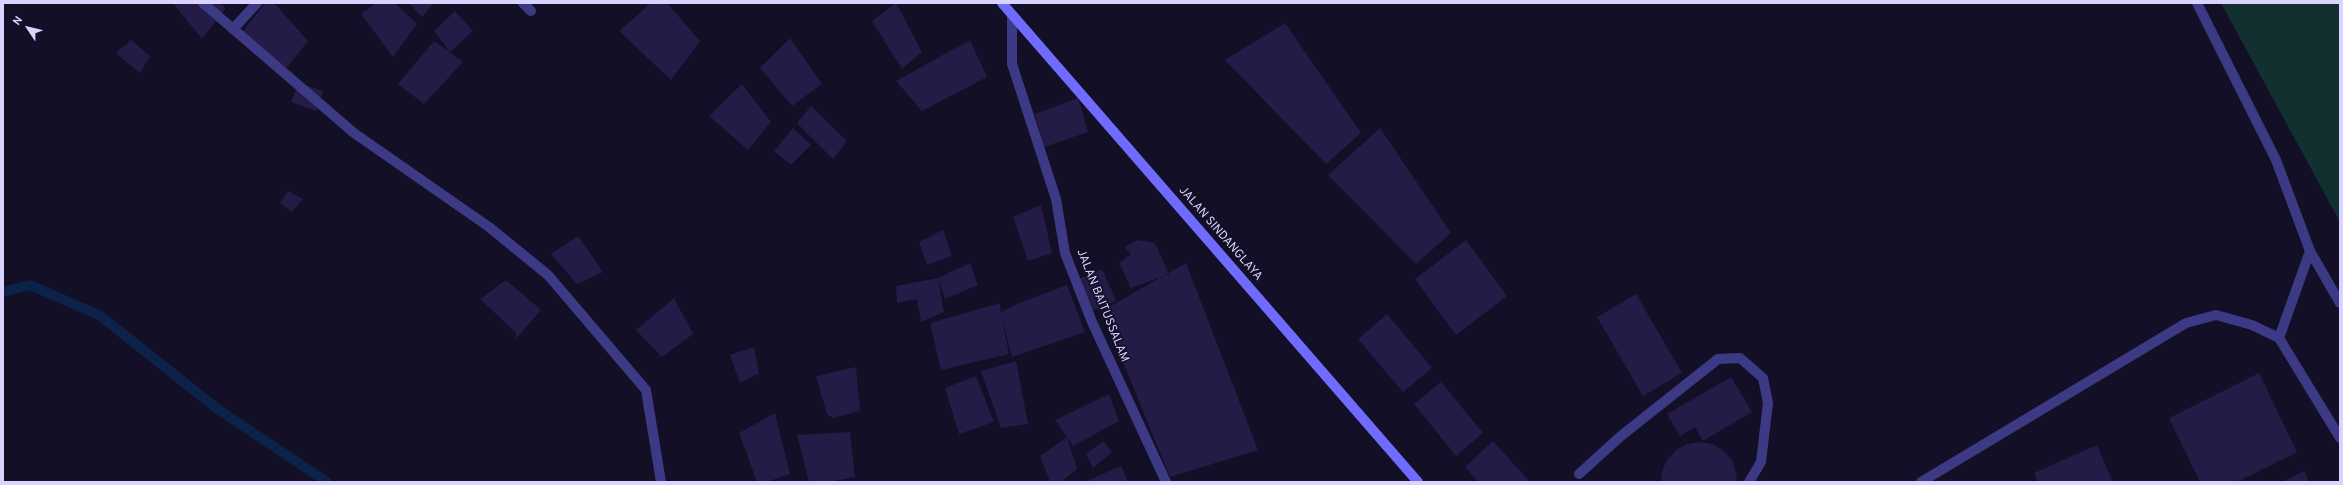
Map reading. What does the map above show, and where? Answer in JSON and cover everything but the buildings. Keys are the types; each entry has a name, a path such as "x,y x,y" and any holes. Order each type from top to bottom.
{"street":[{"path":"203,3 354,133 489,227 548,275 646,390 661,482"},
{"path":"233,29 257,3"},
{"path":"523,3 531,11"},
{"name":"JALAN SINDANGLAYA","path":"1002,3 1418,482"},
{"path":"2197,3 2276,160 2310,251 2340,303"},
{"name":"JALAN BAITUSSALAM","path":"1012,16 1012,64 1056,199 1065,253 1092,322 1166,482"},
{"path":"2279,338 2310,251"},
{"path":"1921,482 2186,323 2216,315 2252,325 2279,338 2340,438"},
{"path":"1579,474 1621,436 1718,359 1740,358 1763,378 1768,403 1761,462 1749,482"}],"green space":[{"path":"2221,3 2340,3 2340,222"}],"waterway":[{"path":"3,292 30,285 99,315 219,410 327,482"}]}
